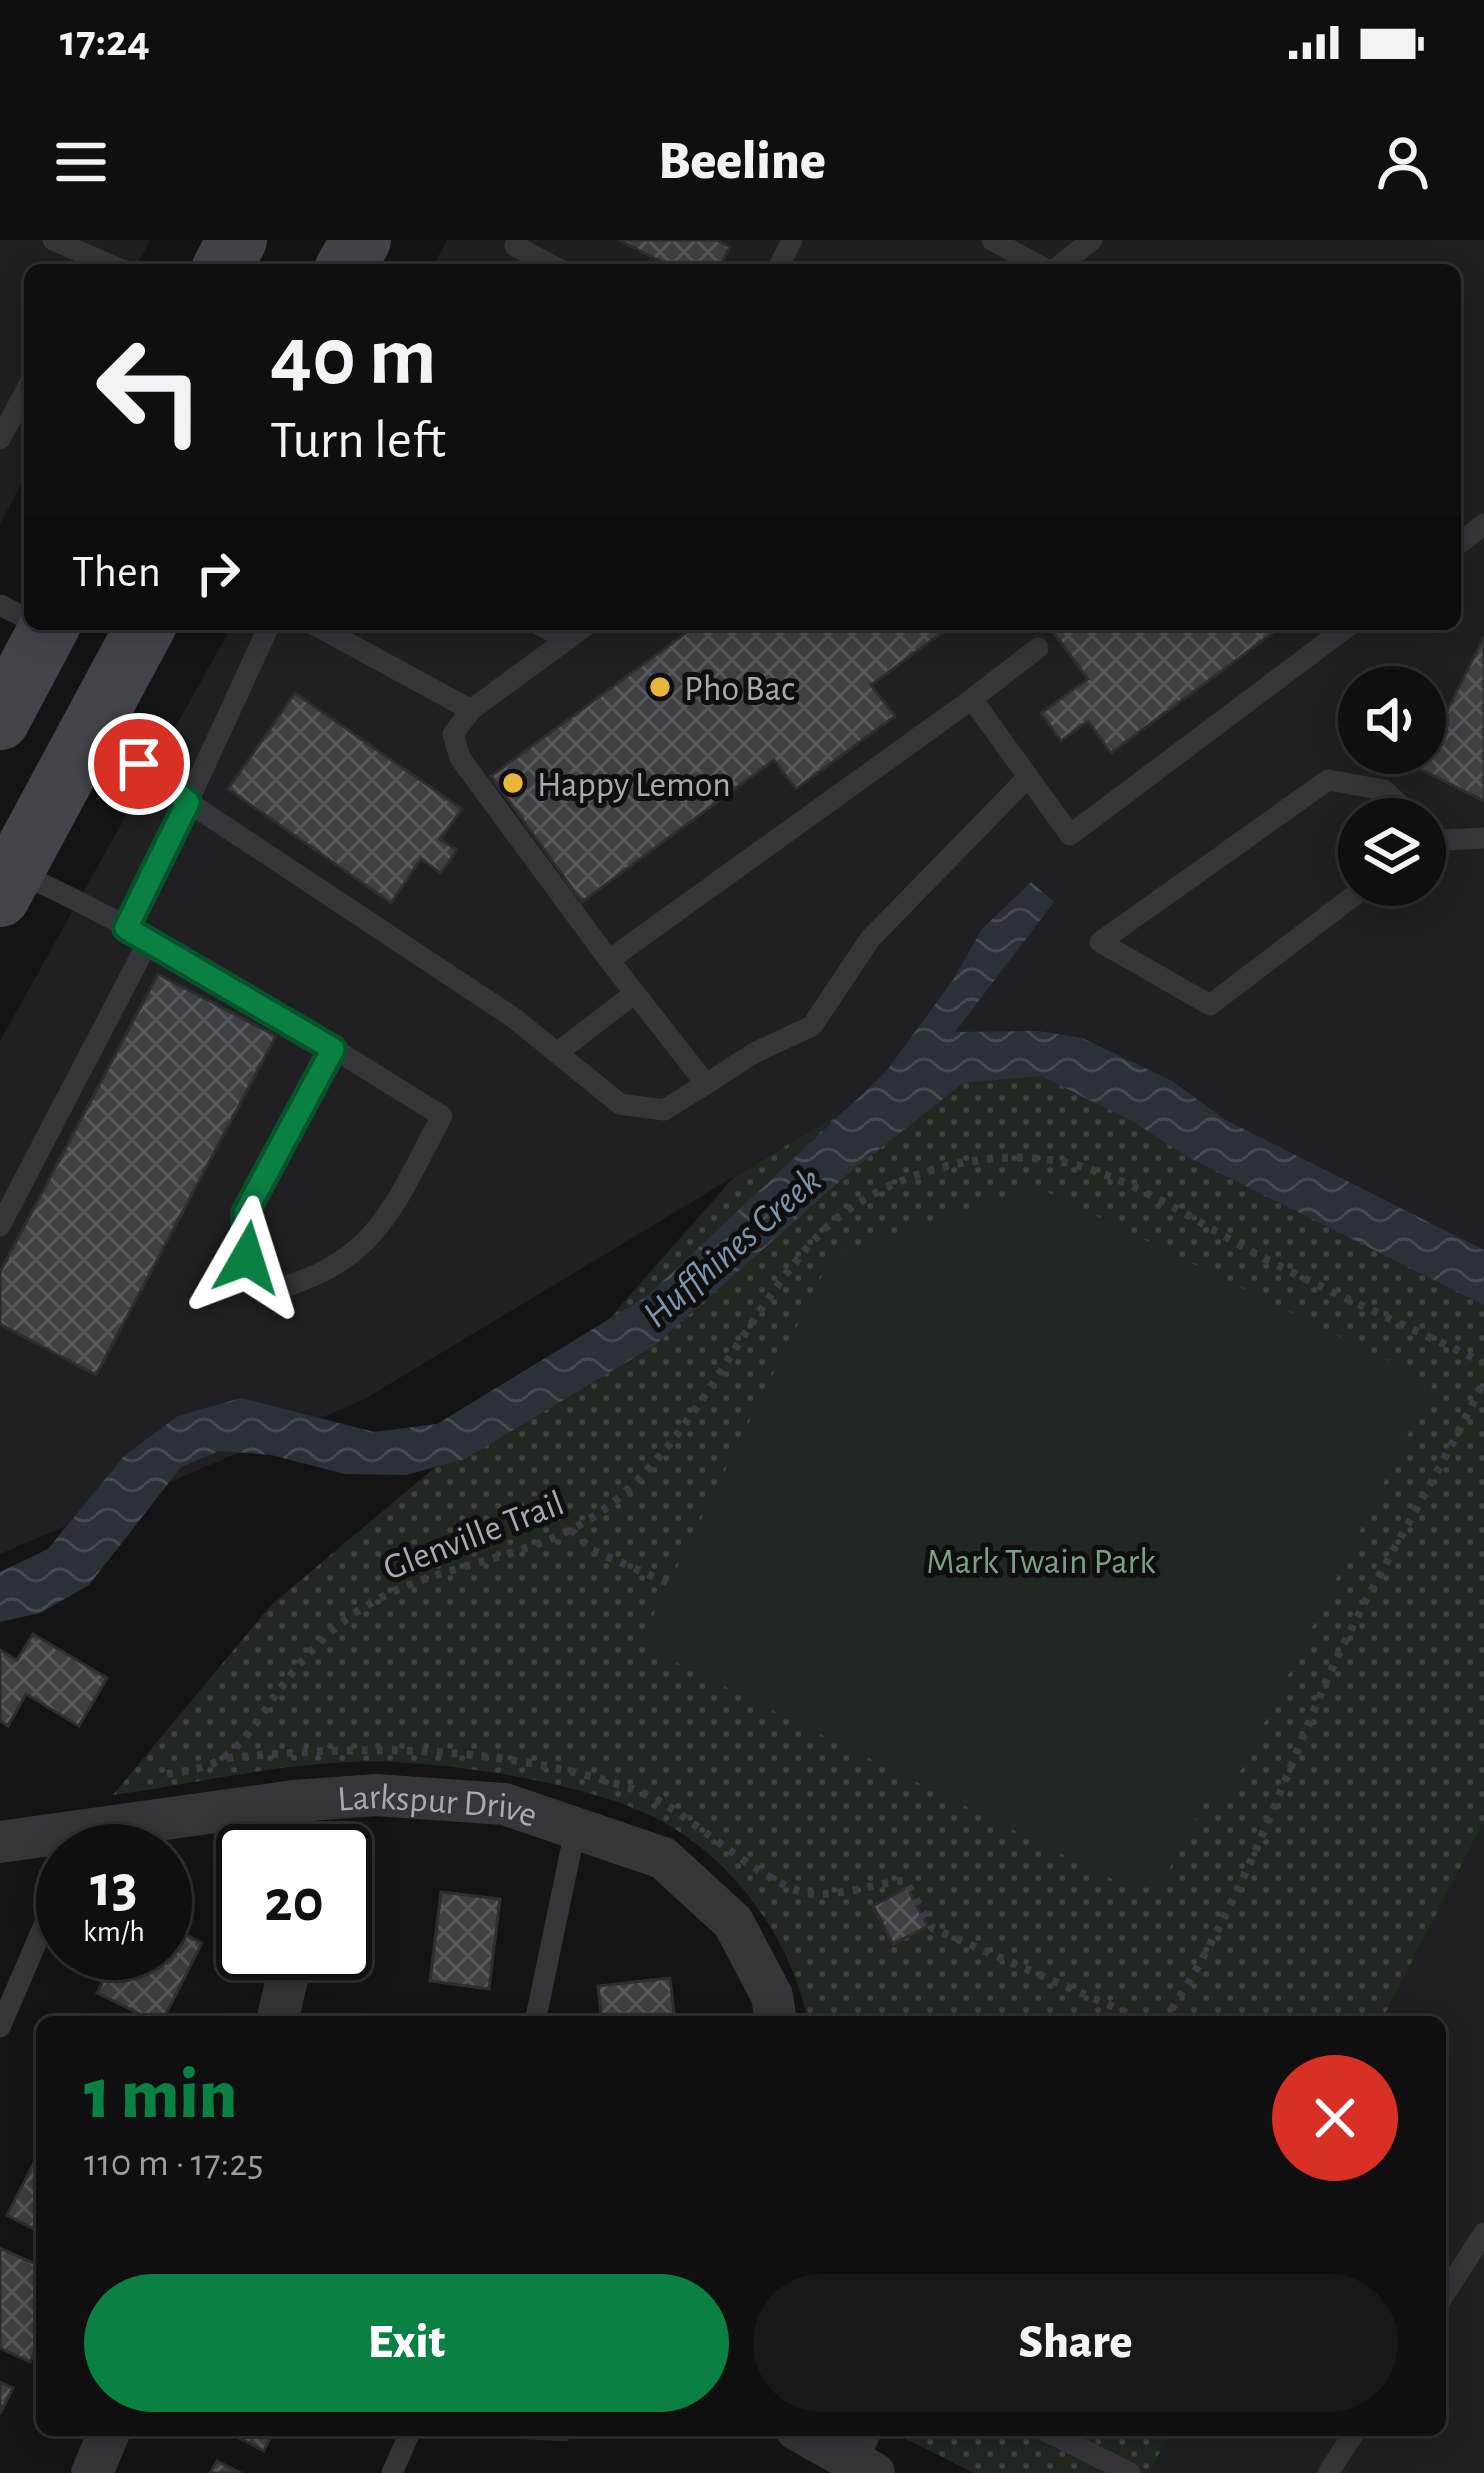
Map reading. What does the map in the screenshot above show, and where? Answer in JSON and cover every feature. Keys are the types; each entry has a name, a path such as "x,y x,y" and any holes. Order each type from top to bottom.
{"main road":[{"path":"0,720 31,630"},
{"path":"3,874 144,630"}],"street":[{"name":"Larkspur Drive","path":"168,1824 294,1801 376,1795 504,1804 576,1826 662,1858 733,1922 772,1996 775,2016"},
{"path":"294,1801 295,1824"},
{"name":"Larkspur Drive","path":"0,1842 36,1841"},
{"path":"278,2016 287,1980"},
{"path":"92,2473 107,2436"},
{"path":"813,2436 868,2456"}],"lane":[{"path":"53,240 93,264"},
{"path":"992,240 1038,264"},
{"path":"1058,264 1092,240"},
{"path":"512,242 550,264"},
{"path":"0,439 24,394"},
{"path":"126,928 267,630"},
{"path":"324,630 471,710"},
{"path":"549,630 567,640"},
{"path":"580,630 471,710 453,734 460,758 706,1084"},
{"path":"972,700 1070,835 1343,630"},
{"path":"609,960 1038,648"},
{"path":"85,737 139,764 188,802 514,1018 620,1104 664,1110 754,1052 812,1026 870,939 1028,777"},
{"path":"1340,906 1210,1005 1100,942 1328,780 1384,790 1393,798"},
{"path":"1446,838 1484,838"},
{"path":"3,874 148,940 333,1049 442,1117 379,1232 318,1278 280,1288 247,1258 245,1213 333,1049"},
{"path":"0,1226 148,940"},
{"path":"557,1053 635,993"},
{"path":"536,2016 576,1826"},
{"path":"0,2026 36,1943"},
{"path":"1446,2291 1484,2233"},
{"path":"392,2473 408,2436"},
{"path":"1056,2436 1130,2473"},
{"path":"1328,2473 1352,2436"}],"path":[{"name":"Glenville Trail","path":"151,1777 194,1770 225,1758 318,1645 360,1610 410,1583 532,1549 571,1530 649,1470 817,1237 862,1201 916,1174 981,1162 1037,1159 1076,1165 1183,1209 1261,1256 1484,1363"},
{"path":"1166,2016 1194,1976 1335,1664 1440,1475 1484,1380"},
{"path":"571,1530 592,1550 668,1583"},
{"path":"737,1851 768,1874 812,1894 905,1880 932,1928 1134,2016"}],"shaded area":[{"path":"0,240 150,240 137,264 24,264 24,479 0,524"},
{"path":"447,240 1484,240 1484,1287 974,1032 363,1400 0,1554 0,1041 230,630 1461,630 1461,264 434,264"},
{"path":"1484,1821 1484,2473 1149,2473 1168,2436 1446,2436 1446,2016 1384,2016"}],"green space":[{"name":"Mark Twain Park","path":"974,1032 1484,1287 1484,1821 1384,2016 807,2016 790,1964 740,1885 670,1826 610,1800 498,1773 395,1762 289,1767 113,1795 271,1605 600,1329 734,1177"},
{"path":"1038,1187 1433,1383 1221,1810 1205,1802 1161,1884 1134,1890 639,1644 832,1256"},
{"path":"900,2436 1168,2436 1149,2473 974,2473"}],"water":[{"name":"Huffhines Creek","path":"1031,882 1054,902 955,1032 1038,1031 1082,1038 1172,1081 1224,1119 1484,1250 1484,1305 1184,1155 1132,1121 1041,1076 963,1083 849,1173 655,1345 465,1459 406,1475 345,1474 271,1455 219,1451 181,1467 89,1585 40,1613 0,1622 0,1572 48,1549 124,1456 178,1416 241,1398 374,1432 437,1424 647,1296 885,1073 953,980 982,929"}],"building":[{"path":"619,240 716,240 730,247 721,264 665,264"},
{"path":"690,630 946,630 871,685 895,716 796,789 774,760 582,902 491,776"},
{"path":"1051,630 1277,630 1111,753 1088,721 1061,741 1041,713 1088,679"},
{"path":"1484,637 1484,801 1430,774 1446,774 1446,712"},
{"path":"295,693 462,809 440,839 457,850 441,873 421,859 391,903 228,789"},
{"path":"158,974 276,1036 96,1375 0,1324 0,1272"},
{"path":"33,1634 107,1678 79,1726 26,1694 8,1726 0,1721 0,1650 17,1660"},
{"path":"907,1888 928,1926 893,1944 873,1906"},
{"path":"441,1892 500,1899 489,1989 430,1981"},
{"path":"192,1938 202,1943 192,1963"},
{"path":"670,1978 674,2016 601,2016 598,1986"},
{"path":"104,1980 183,1980 165,2016 144,2016 97,1993"},
{"path":"36,2159 36,2230 7,2215"},
{"path":"0,2248 36,2264 36,2348 30,2362 0,2348"},
{"path":"0,2382 13,2388 0,2414"},
{"path":"235,2436 271,2436 264,2451"},
{"path":"494,2436 567,2436 567,2440"},
{"path":"217,2461 241,2473 210,2473"}],"place":[{"name":"Pho Bac","path":"660,687"},
{"name":"Happy Lemon","path":"513,783"}],"route":[{"path":"139,764 188,802 126,928 333,1049 245,1213 247,1258"}]}
